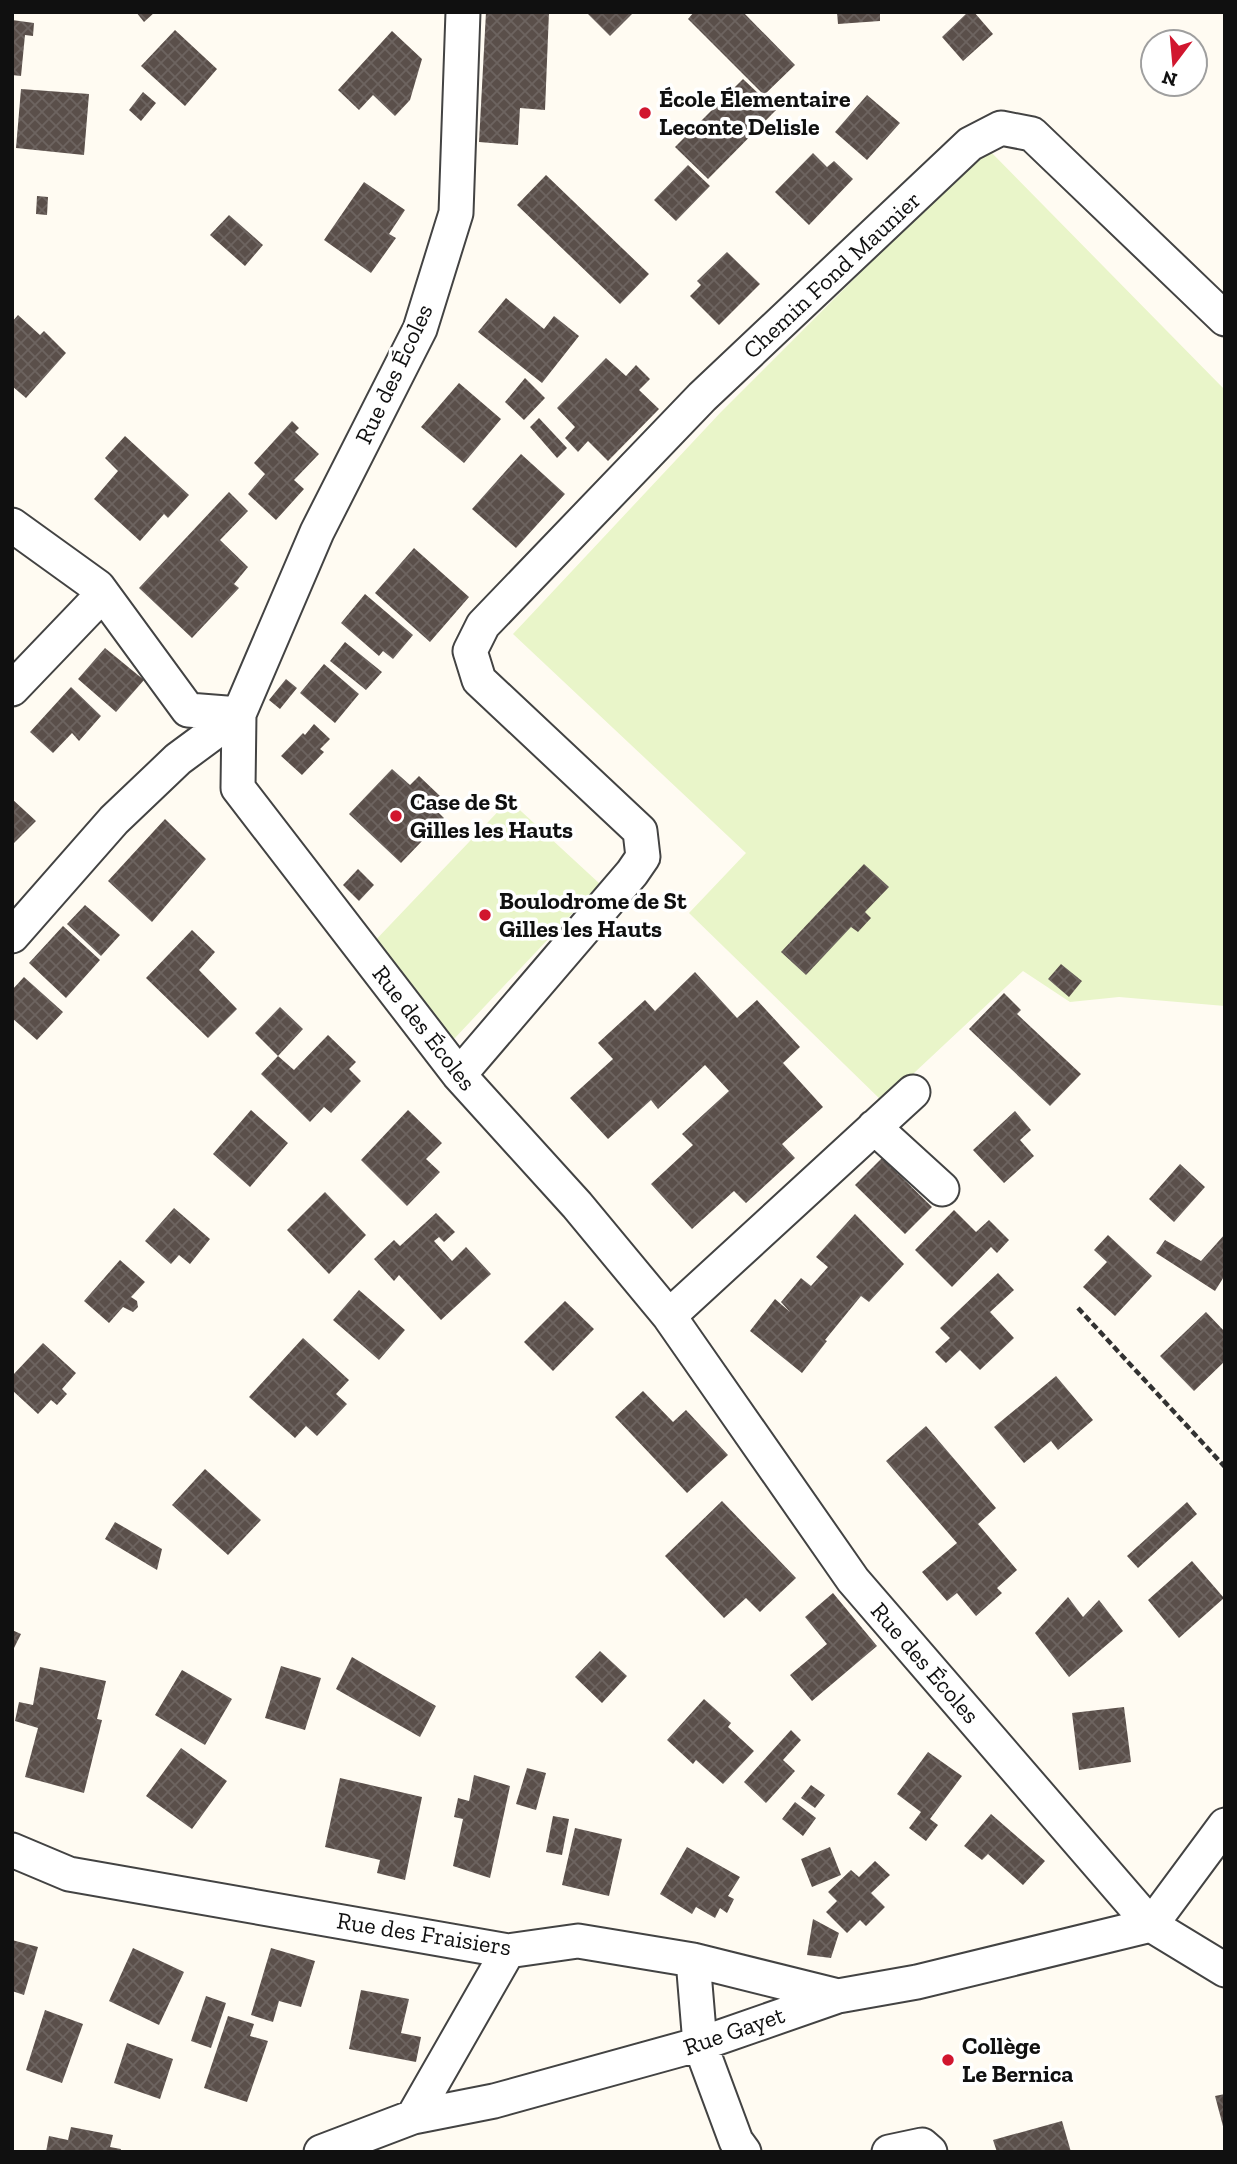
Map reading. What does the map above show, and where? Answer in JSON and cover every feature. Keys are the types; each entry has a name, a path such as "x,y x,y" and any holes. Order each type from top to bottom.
{"street":[{"name":"Rue des Écoles","path":"463,12 456,214 420,329 317,532 239,714 238,788 459,1075 578,1205 669,1315 853,1580 1151,1925 1225,1970"},
{"name":"Chemin Fond Maunier","path":"459,1075 643,857 640,831 479,680 470,651 483,625 702,397 970,144 1001,128 1032,134 1225,319"},
{"path":"12,525 98,587 188,710 239,714"},
{"path":"12,689 103,594"},
{"path":"12,936 114,820 178,759 239,714"},
{"path":"669,1315 913,1092"},
{"path":"874,1127 942,1189"},
{"path":"1151,1925 1225,1825"},
{"name":"Rue des Fraisiers","path":"12,1850 69,1874 509,1951 578,1941 693,1960 838,1996"},
{"name":"Rue Gayet","path":"321,2152 413,2116 494,2101 700,2045 838,1996 917,1982 1151,1925"},
{"path":"413,2116 509,1951"},
{"path":"693,1960 700,2045 736,2141 744,2152"},
{"path":"889,2152 922,2146 930,2152"}],"path":[{"path":"1079,1308 1225,1468"}],"green space":[{"path":"986,147 1225,390 1225,1006 1119,997 1070,1002 1023,971 883,1102 689,913 746,853 513,634 720,413"},
{"name":"Boulodrome de St Gilles les Hauts","path":"509,800 600,884 454,1039 370,946"}],"building":[{"path":"136,12 155,12 144,22"},
{"path":"486,12 549,12 545,110 520,108 518,145 479,142"},
{"path":"586,12 634,12 610,36"},
{"path":"694,12 743,12 795,65 764,95 688,19"},
{"path":"837,12 880,12 880,21 838,24"},
{"path":"968,12 974,12 993,34 963,61 942,37"},
{"path":"12,20 34,23 33,36 25,35 21,76 12,75"},
{"path":"175,30 217,69 185,106 141,66"},
{"path":"392,31 422,59 410,100 395,116 373,95 359,110 338,90"},
{"path":"743,79 776,110 708,179 675,147"},
{"path":"21,89 89,94 84,155 16,148"},
{"path":"143,92 156,103 141,121 129,110"},
{"path":"867,95 900,123 867,160 835,132"},
{"path":"813,153 827,167 834,161 853,179 809,225 775,192"},
{"path":"688,165 710,186 676,221 654,200"},
{"path":"546,175 649,274 620,304 517,205"},
{"path":"364,182 405,210 389,234 396,238 371,273 324,240"},
{"path":"37,196 48,197 47,215 36,214"},
{"path":"229,215 263,245 245,266 210,235"},
{"path":"727,252 760,284 719,325 690,296 701,285 697,281"},
{"path":"506,298 544,329 554,316 579,336 542,383 478,332"},
{"path":"18,315 40,335 44,331 66,353 26,398 12,386 12,322"},
{"path":"606,358 626,376 636,365 650,379 639,390 659,409 608,461 588,441 578,452 565,438 575,427 557,408"},
{"path":"525,378 545,398 524,420 505,402"},
{"path":"459,383 501,419 464,463 421,427"},
{"path":"539,418 567,448 557,458 530,427"},
{"path":"292,421 299,428 295,432 319,454 294,480 304,489 276,520 248,494 265,474 254,463"},
{"path":"125,436 189,495 168,518 164,514 140,541 94,499 118,471 105,458"},
{"path":"521,454 565,494 516,548 472,509"},
{"path":"229,492 248,511 220,540 248,567 234,584 239,588 192,638 139,588"},
{"path":"414,548 469,597 430,642 375,593"},
{"path":"365,594 413,635 393,659 383,651 379,656 341,623"},
{"path":"345,642 382,672 366,690 330,661"},
{"path":"105,648 144,680 116,712 78,679"},
{"path":"324,664 359,694 335,723 300,693"},
{"path":"286,679 297,688 280,709 269,700"},
{"path":"71,687 101,716 79,741 72,733 53,753 30,732"},
{"path":"314,724 330,739 320,749 324,752 302,775 281,756"},
{"path":"392,769 410,785 419,776 440,796 431,805 444,818 401,863 349,814"},
{"path":"12,799 36,821 12,845"},
{"path":"165,819 206,859 152,922 108,881"},
{"path":"864,864 889,887 865,912 871,918 858,932 851,927 806,975 781,952"},
{"path":"358,869 374,885 359,901 343,885"},
{"path":"85,905 120,935 101,956 67,924"},
{"path":"63,926 100,960 66,998 29,963"},
{"path":"192,930 215,952 199,970 237,1009 208,1038 146,978"},
{"path":"1061,964 1082,981 1069,997 1048,979"},
{"path":"695,972 737,1018 757,1000 800,1047 783,1063 823,1107 782,1144 795,1158 746,1203 734,1191 692,1229 651,1184 693,1145 682,1134 729,1091 705,1065 658,1109 651,1100 608,1139 570,1098 613,1059 598,1043 645,1000 655,1011"},
{"path":"24,977 63,1012 37,1040 12,1018 12,990"},
{"path":"1004,993 1021,1010 1017,1014 1081,1074 1050,1106 969,1029"},
{"path":"280,1007 303,1029 278,1056 255,1033"},
{"path":"328,1035 356,1062 349,1069 361,1081 331,1113 324,1107 310,1122 261,1074 278,1056 294,1070"},
{"path":"251,1110 288,1143 250,1187 213,1154"},
{"path":"408,1110 442,1143 426,1159 440,1172 407,1206 361,1160"},
{"path":"1015,1111 1031,1130 1020,1140 1034,1156 1004,1183 973,1150"},
{"path":"882,1158 932,1207 905,1234 855,1185"},
{"path":"1180,1164 1205,1187 1174,1222 1149,1199"},
{"path":"325,1192 366,1235 329,1274 287,1230"},
{"path":"174,1208 210,1239 190,1264 179,1255 171,1264 145,1241"},
{"path":"954,1210 976,1232 989,1220 1009,1240 997,1253 991,1247 952,1287 915,1250"},
{"path":"436,1213 455,1232 444,1242 439,1237 434,1241 452,1261 466,1247 491,1274 441,1320 399,1275 394,1281 374,1259 394,1240 400,1246"},
{"path":"855,1214 904,1264 869,1302 861,1296 802,1373 750,1331 775,1299 790,1312 781,1302 801,1278 811,1286 828,1267 816,1257"},
{"path":"1225,1234 1225,1275 1215,1291 1156,1253 1165,1240 1201,1261"},
{"path":"1108,1235 1152,1276 1115,1316 1083,1287 1107,1262 1094,1250"},
{"path":"120,1260 145,1282 131,1297 137,1301 138,1307 133,1312 123,1307 109,1323 84,1301"},
{"path":"998,1273 1014,1290 990,1312 1014,1338 980,1370 960,1350 946,1363 935,1352 950,1338 940,1328"},
{"path":"359,1290 405,1330 379,1360 333,1320"},
{"path":"565,1301 594,1329 553,1371 524,1342"},
{"path":"1206,1312 1225,1332 1225,1361 1194,1391 1160,1356"},
{"path":"303,1338 349,1380 336,1394 347,1404 317,1436 306,1426 295,1438 249,1397"},
{"path":"43,1343 76,1373 62,1389 67,1394 57,1405 51,1400 38,1414 12,1390 12,1376"},
{"path":"1056,1376 1093,1420 1058,1450 1051,1441 1024,1463 994,1427"},
{"path":"643,1391 673,1422 686,1410 728,1455 687,1493 615,1417"},
{"path":"926,1426 996,1508 978,1524 1017,1570 997,1588 1002,1593 976,1616 957,1593 947,1601 922,1572 957,1543 886,1461"},
{"path":"205,1469 261,1520 228,1555 172,1505"},
{"path":"722,1501 796,1578 760,1612 746,1598 724,1618 665,1556"},
{"path":"1187,1502 1197,1514 1138,1568 1127,1556"},
{"path":"115,1522 162,1549 157,1570 105,1539"},
{"path":"1192,1561 1224,1598 1179,1638 1148,1600"},
{"path":"833,1593 877,1646 812,1701 790,1675 827,1644 805,1617"},
{"path":"1068,1597 1083,1617 1099,1600 1123,1631 1069,1677 1035,1633"},
{"path":"12,1630 21,1634 12,1652"},
{"path":"600,1651 627,1676 602,1703 575,1677"},
{"path":"352,1657 436,1706 420,1737 336,1689"},
{"path":"281,1666 321,1678 305,1730 265,1718"},
{"path":"40,1667 106,1681 97,1719 102,1720 84,1793 25,1777 38,1728 15,1721 19,1702 33,1705"},
{"path":"182,1670 232,1699 205,1745 155,1715"},
{"path":"704,1699 731,1723 728,1727 754,1751 723,1784 696,1760 693,1764 667,1740"},
{"path":"1124,1707 1131,1762 1079,1770 1072,1713"},
{"path":"791,1730 801,1740 783,1760 795,1771 766,1803 744,1782"},
{"path":"181,1748 227,1781 192,1829 146,1796"},
{"path":"928,1752 962,1776 930,1819 938,1825 926,1841 909,1828 921,1812 897,1794"},
{"path":"527,1768 546,1773 536,1810 516,1804"},
{"path":"474,1775 510,1786 490,1878 453,1866 463,1819 454,1817 458,1798 469,1801"},
{"path":"340,1778 422,1797 405,1880 377,1873 380,1860 325,1847"},
{"path":"811,1785 825,1795 815,1808 801,1798"},
{"path":"795,1802 816,1818 803,1836 782,1819"},
{"path":"991,1814 1045,1861 1023,1885 988,1854 982,1860 964,1846"},
{"path":"553,1816 569,1819 562,1855 546,1852"},
{"path":"575,1828 622,1839 609,1896 562,1885"},
{"path":"687,1847 740,1877 728,1896 734,1899 727,1913 720,1908 715,1918 696,1907 692,1914 660,1894"},
{"path":"830,1847 841,1875 812,1887 801,1859"},
{"path":"875,1861 890,1875 871,1893 885,1907 866,1926 860,1920 847,1933 826,1912 837,1901 828,1892 851,1870 859,1877"},
{"path":"813,1919 839,1933 831,1958 807,1955"},
{"path":"12,1940 38,1947 24,1995 12,1991"},
{"path":"133,1948 184,1972 159,2025 109,2001"},
{"path":"271,1948 315,1961 301,2007 279,2001 273,2022 251,2015"},
{"path":"361,1990 409,1999 401,2033 421,2037 416,2062 349,2049"},
{"path":"206,1996 226,2003 211,2048 191,2041"},
{"path":"45,2010 83,2024 62,2083 26,2070"},
{"path":"228,2016 254,2024 250,2036 268,2041 247,2102 204,2088"},
{"path":"127,2043 173,2059 160,2099 114,2083"},
{"path":"1225,2094 1225,2130 1224,2130 1215,2096"},
{"path":"1062,2121 1071,2152 997,2152 993,2140"},
{"path":"71,2127 113,2135 110,2147 121,2149 120,2152 46,2152 49,2136 68,2140"}],"place":[{"name":"École Élementaire Leconte Delisle","path":"645,113"},
{"name":"Case de St Gilles les Hauts","path":"396,816"},
{"name":"Boulodrome de St Gilles les Hauts","path":"485,915"},
{"name":"Collège Le Bernica","path":"948,2060"}]}
